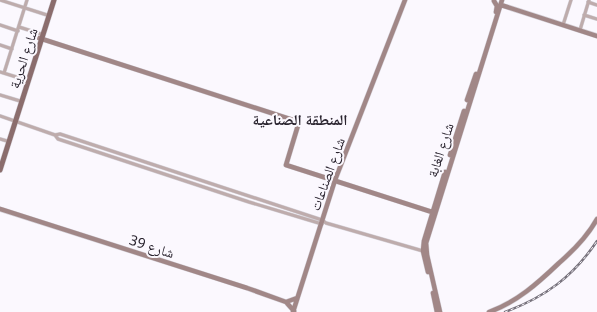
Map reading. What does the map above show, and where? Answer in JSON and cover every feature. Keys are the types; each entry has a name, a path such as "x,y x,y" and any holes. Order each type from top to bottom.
{"main road":[{"name":"شارع الحرية","path":"0,170 26,80 53,0"},
{"name":"شارع الحرية","path":"0,162 53,0"}],"street":[{"path":"0,0 47,15"},
{"path":"4,73 27,0"},
{"name":"شارع الصناعات","path":"294,312 323,223 335,180 405,0"},
{"name":"شارع الغابة","path":"437,312 423,251 424,241 496,10 496,5 493,0"},
{"path":"563,25 571,0"},
{"path":"580,30 588,1 597,5"},
{"path":"502,2 597,36"},
{"name":"شارع الغابة","path":"440,312 427,255 426,243 502,2"},
{"path":"584,15 597,20"},
{"path":"0,25 18,31"},
{"path":"19,27 41,37 299,122 286,165 432,212"},
{"path":"0,45 12,49"},
{"path":"0,72 26,80"},
{"path":"0,95 20,101"},
{"path":"0,116 55,135 60,134 147,162 323,223"},
{"path":"55,135 58,139 249,202 423,251"},
{"path":"0,139 7,141"},
{"path":"145,168 147,162"},
{"path":"249,202 250,197"},
{"name":"شارع 39","path":"0,209 247,288 286,302 294,312"},
{"path":"489,312 509,303 539,282 580,244 597,219"},
{"path":"286,302 298,298"}],"railway":[{"path":"505,312 533,300 557,284 578,265 597,241"}],"district":[{"name":"المنطقة الصناعية","path":"300,119"}]}
